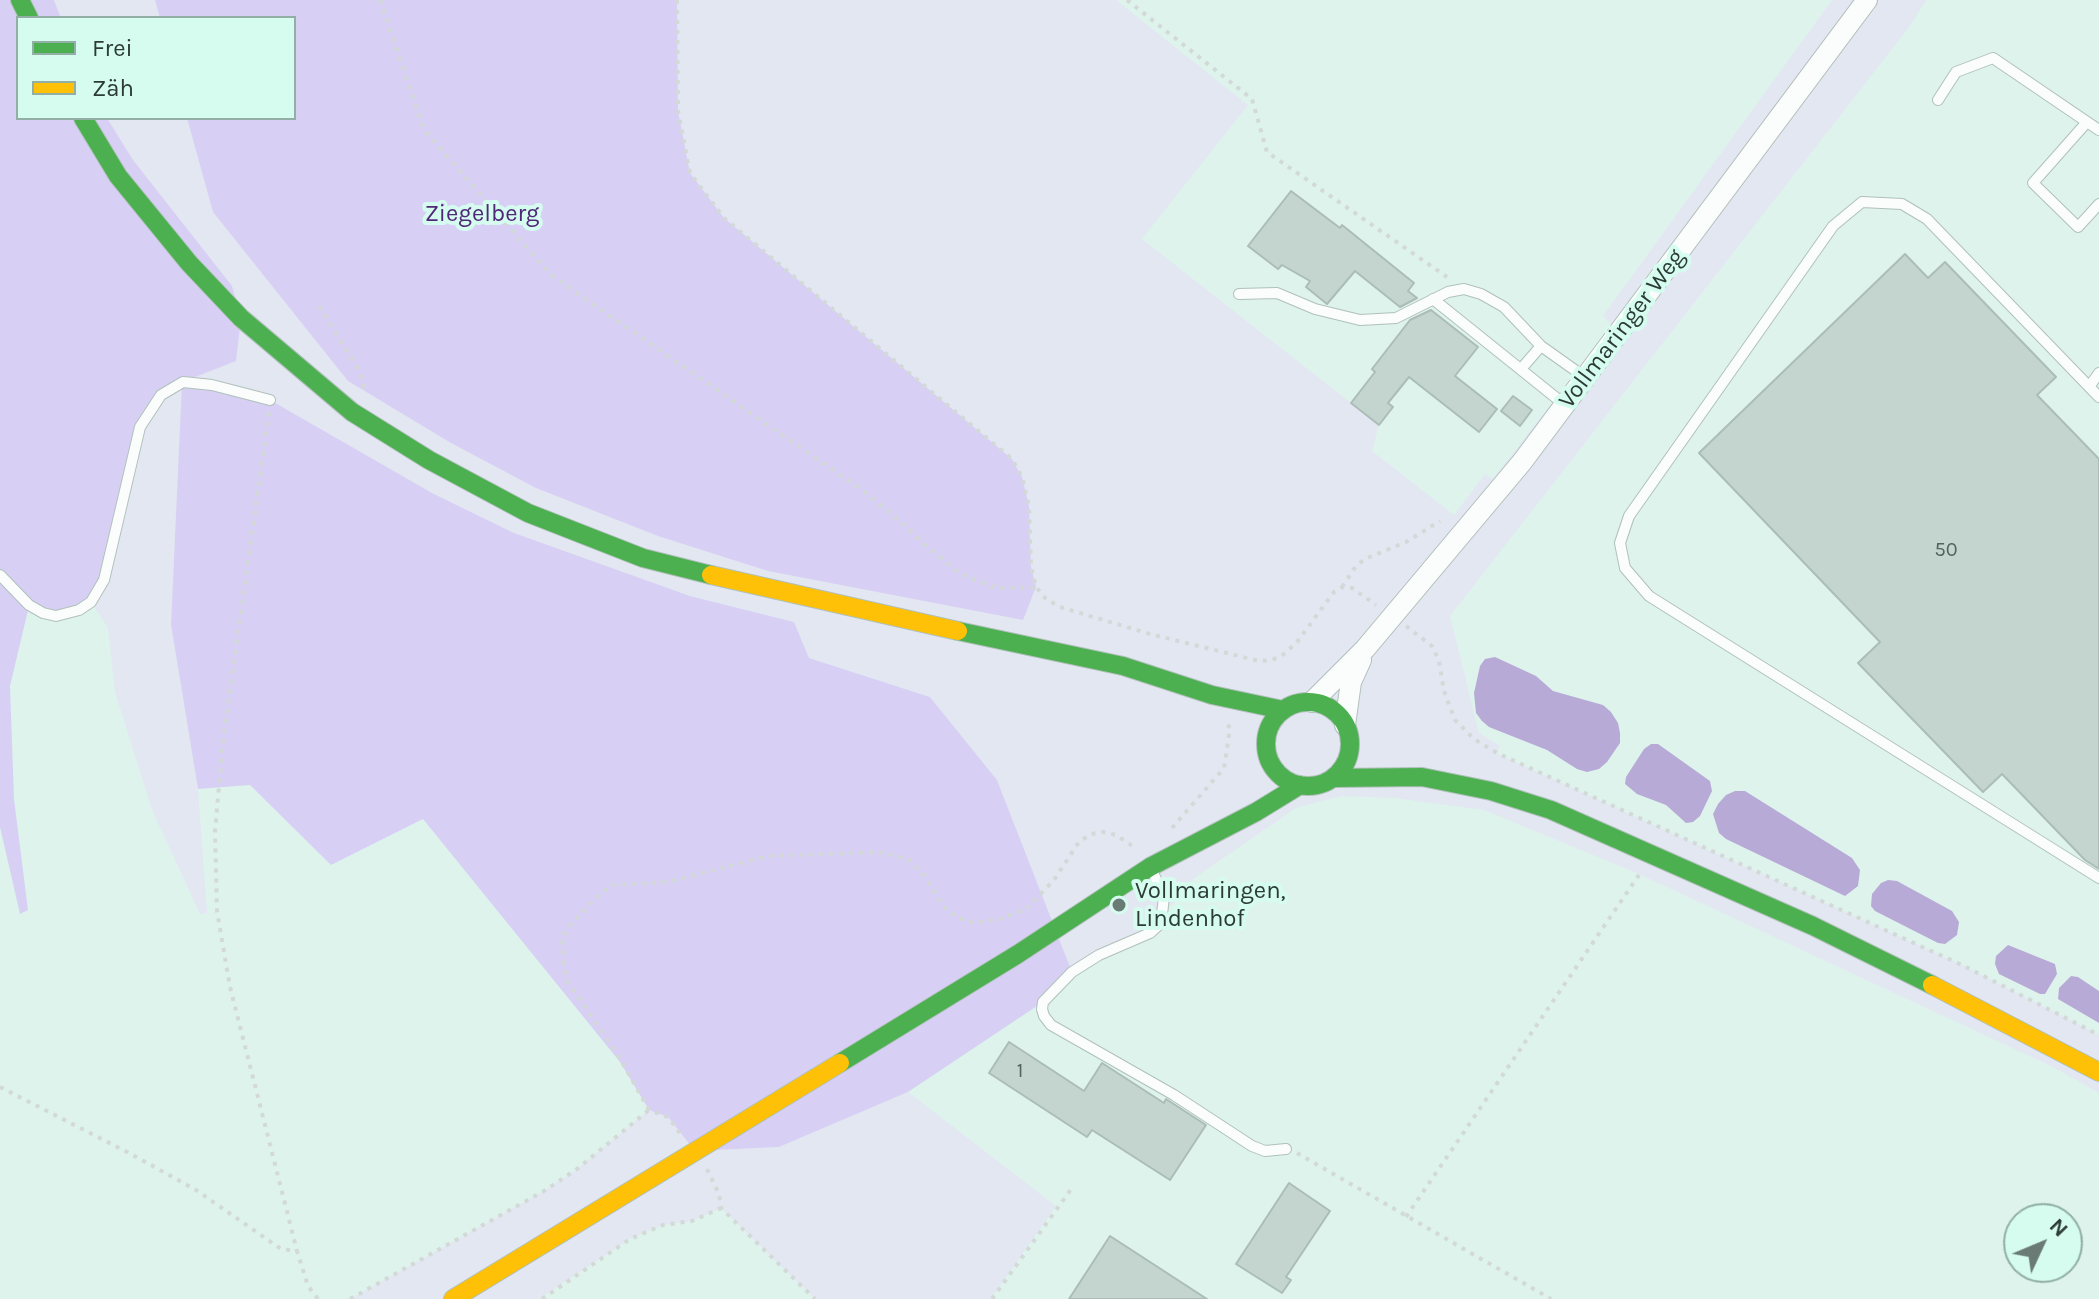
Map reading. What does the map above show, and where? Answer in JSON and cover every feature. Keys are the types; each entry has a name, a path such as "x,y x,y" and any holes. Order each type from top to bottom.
{"street":[{"name":"Vollmaringer Weg","path":"1312,702 1393,617 1522,462 1867,0"},
{"path":"84,120 118,176 189,263 241,318 352,412 429,460 528,513 643,558 776,592 1123,666 1212,695 1283,710 1312,702 1327,707 1338,715 1366,753 1422,777 1491,791 1551,810 1653,854 1826,933 1977,1007 2099,1072"},
{"name":"Vollmaringer Weg","path":"1345,725 1351,682 1365,649"},
{"path":"1212,695 1267,735"},
{"path":"1283,710 1270,725 1267,735 1270,762 1282,777 1300,785"},
{"path":"453,1299 1018,954 1150,867 1256,812 1300,785 1323,783 1333,778 1366,753"},
{"path":"1226,826 1256,788 1270,762"},
{"path":"1333,778 1422,777"}],"lane":[{"path":"1938,100 1956,72 1993,58 2099,130"},
{"path":"2087,122 2033,183 2078,227 2099,204"},
{"path":"2099,397 1927,219 1902,204 1862,202 1833,226 1629,516 1620,543 1625,568 1649,596 2099,878"},
{"path":"1239,294 1277,293 1315,309 1360,320 1396,318 1448,292 1464,289 1481,294 1504,307 1541,346 1586,378"},
{"path":"1433,299 1565,405"},
{"path":"1521,369 1541,346"},
{"path":"2089,387 2099,373"},
{"path":"0,575 29,605 43,613 56,616 79,610 91,602 99,591 140,427 161,395 183,382 212,385 270,400"},
{"path":"1150,867 1164,897 1161,923 1150,933 1099,955 1072,972 1043,1002 1044,1016 1051,1025 1174,1095 1252,1146 1265,1151 1286,1149"}],"path":[{"path":"380,0 424,130 551,275 862,490 959,573 996,588 1036,587"},
{"path":"677,0 678,111 690,173 724,218 1012,459 1022,477 1029,506 1031,567 1036,587 1046,599 1060,607 1150,634 1259,661 1272,660 1291,648 1334,592 1342,587 1365,559 1406,542 1440,521"},
{"path":"1127,0 1252,99 1267,152 1464,289"},
{"path":"319,306 357,367"},
{"path":"270,400 223,740 215,832 217,911 230,987 297,1251 308,1286 318,1299"},
{"path":"1342,587 1352,588 1432,646 1455,720 1474,739 1497,753 1962,965 2099,1035"},
{"path":"1165,836 1224,768 1230,728 1212,695"},
{"path":"815,1299 721,1208 711,1175 695,1151 668,1117 649,1110 618,1055 569,984 562,940 567,928 603,891 614,885 668,882 768,856 878,852 908,859 925,876 942,905 956,917 974,923 1000,919 1026,909 1054,880 1079,842 1091,834 1103,832 1128,840 1150,867"},
{"path":"1406,1217 1653,854"},
{"path":"0,1087 196,1190 281,1249 297,1251"},
{"path":"350,1299 544,1191 577,1169 649,1110"},
{"path":"1286,1149 1551,1299"},
{"path":"992,1299 1072,1188"},
{"path":"542,1299 630,1239 663,1225 692,1221 721,1208"}],"green space":[{"path":"0,0 54,0 60,16 16,16 16,120 108,120 133,160 232,286 241,318 236,361 185,381 270,400 432,493 514,533 690,596 794,622 809,658 930,697 997,780 1072,972 1043,1002 908,1092 779,1147 695,1151 668,1117 649,1110 620,1062 423,819 331,865 250,785 198,789 171,625 182,383 161,395 140,427 99,591 68,615 29,606 10,686 14,799 28,910 20,914 0,827"},
{"path":"54,0 1116,0 1248,105 1142,239 1379,425 1372,451 1454,515 1485,474 1493,479 1612,325 1603,316 1832,0 1926,0 1910,26 1450,616 1479,733 1499,745 1498,754 1962,965 2099,1035 2099,1093 2053,1067 1639,874 1484,810 1394,798 1341,796 1296,808 1193,879 1185,894 1164,911 1161,923 1072,972 997,780 930,697 809,658 794,622 690,596 599,566 514,533 432,493 171,625 198,789 207,913 200,914 152,810 115,692 108,628 91,602 133,160 108,120 296,120 296,16 60,16"},
{"name":"Ziegelberg","path":"155,0 677,0 678,111 690,173 724,218 1012,459 1022,477 1029,506 1031,567 1036,587 1023,620 768,571 658,536 536,488 451,443 348,381 213,212 188,120 296,120 296,16 159,16"},
{"path":"908,1092 1056,1206 991,1299 815,1299 721,1208 692,1221 663,1225 630,1239 539,1299 350,1299 544,1191 577,1169 649,1110 668,1117 695,1151 779,1147"}],"shaded area":[{"path":"1495,657 1536,676 1553,691 1603,705 1611,712 1618,723 1620,743 1607,762 1599,769 1587,772 1577,769 1547,750 1489,727 1482,721 1476,713 1474,693 1480,666 1485,659"},
{"path":"1658,744 1710,781 1712,791 1700,816 1693,822 1686,823 1666,805 1637,794 1625,784 1626,777 1644,749"},
{"path":"1745,791 1852,858 1860,870 1858,886 1845,896 1726,839 1719,833 1713,814 1726,795"},
{"path":"1888,880 1897,881 1952,911 1959,922 1957,935 1945,944 1938,943 1875,911 1871,906 1872,894"},
{"path":"2008,945 2055,964 2057,974 2045,994 1999,974 1996,956"},
{"path":"2071,976 2078,977 2099,991 2099,1023 2058,999 2059,988"}],"building":[{"path":"1291,191 1340,228 1342,225 1414,283 1408,291 1417,298 1400,307 1355,271 1327,304 1306,287 1310,281 1282,265 1278,269 1248,246"},
{"path":"1905,254 1928,278 1945,262 2056,377 2037,395 2099,459 2099,869 2085,860 2002,774 1983,792 1858,663 1880,642 1699,453"},
{"path":"1431,310 1478,347 1455,376 1497,409 1479,432 1409,377 1388,403 1393,407 1379,425 1351,403 1375,372 1372,369 1410,320"},
{"path":"1513,396 1532,410 1520,426 1501,411"},
{"path":"1009,1042 1084,1091 1102,1063 1164,1103 1166,1099 1206,1125 1170,1180 1092,1130 1087,1137 989,1073"},
{"path":"1289,1183 1330,1211 1286,1277 1291,1280 1282,1293 1236,1264"},
{"path":"1110,1236 1207,1299 1069,1299"}],"traffic: fast":[{"path":"20,0 28,16"},
{"path":"84,120 118,176 189,263 241,318 352,412 429,460 528,513 643,558 711,575"},
{"path":"958,631 1123,666 1212,695 1283,710"},
{"path":"1308,702 1331,709 1343,721 1350,744 1343,767 1331,779 1308,786 1285,779 1273,767 1266,744 1273,721 1285,709 1308,702"},
{"path":"1333,778 1422,777 1491,791 1551,810 1813,926 1932,985"},
{"path":"840,1063 1018,954 1150,867 1256,812 1300,785"}],"traffic: slow":[{"path":"711,575 958,631"},
{"path":"1932,985 2099,1072"},
{"path":"453,1299 840,1063"}],"place":[{"name":"Vollmaringen, Lindenhof","path":"1119,905"}]}
